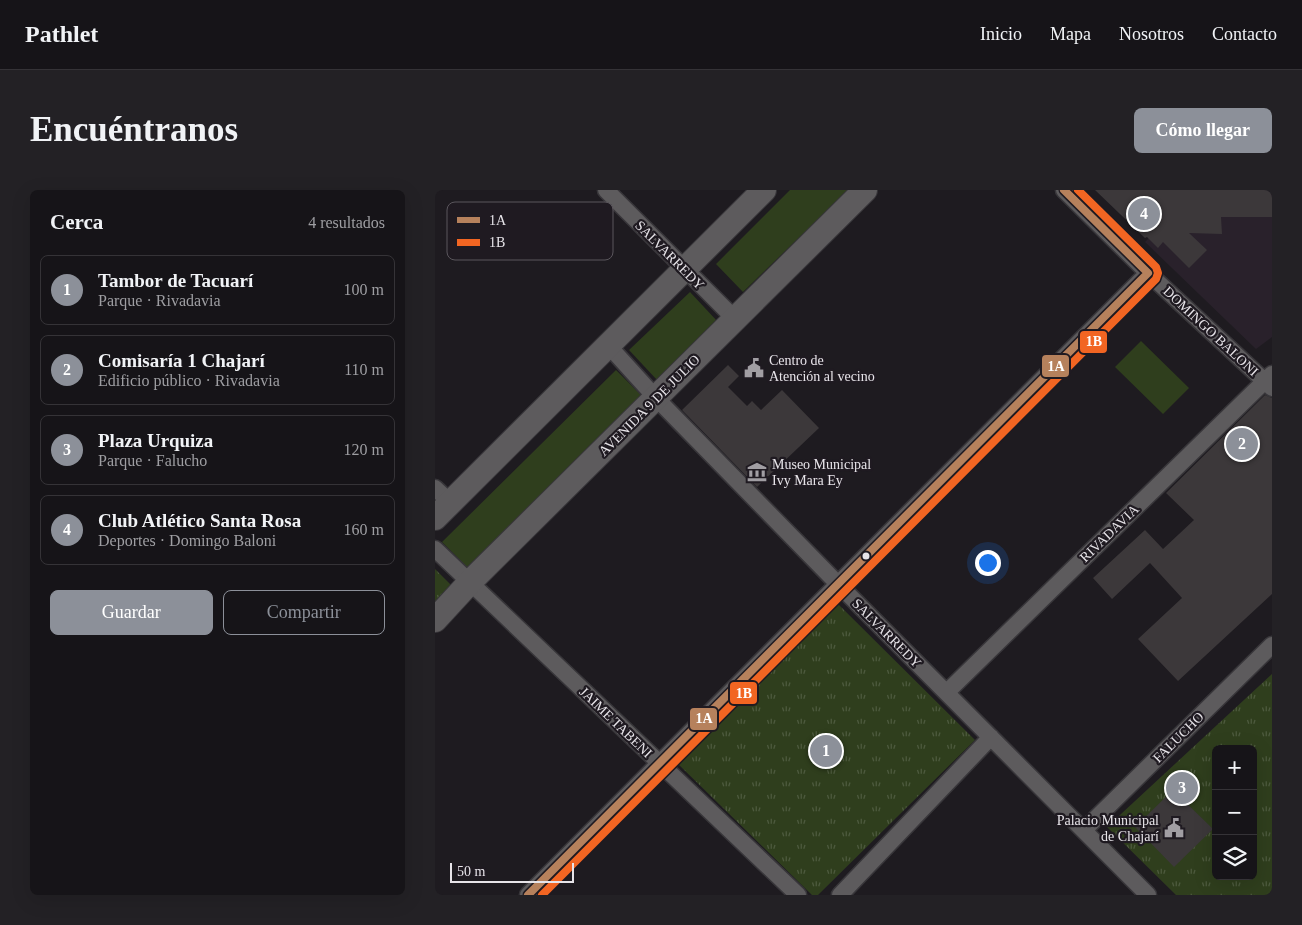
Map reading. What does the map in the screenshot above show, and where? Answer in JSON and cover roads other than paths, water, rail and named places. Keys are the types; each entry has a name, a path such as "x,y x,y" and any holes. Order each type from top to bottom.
{"main road":[{"path":"440,503 609,346 765,190"},
{"name":"AVENIDA 9 DE JULIO","path":"435,620 865,190"}],"street":[{"name":"SALVARREDY","path":"606,190 735,320"},
{"name":"DOMINGO BALONI","path":"1064,190 1148,273 1269,381"},
{"path":"528,895 1148,273"},
{"name":"SALVARREDY","path":"609,346 656,398 838,584 1149,895"},
{"name":"RIVADAVIA","path":"947,692 1269,381"},
{"name":"JAIME TABENI","path":"435,549 797,895"},
{"name":"FALUCHO","path":"1084,830 1272,645"},
{"path":"840,895 991,737"}],"place":[{"name":"Club Atlético Santa Rosa","path":"1144,214"},
{"name":"Centro de Atención al vecino","path":"754,368"},
{"name":"Comisaría 1 Chajarí","path":"1242,444"},
{"name":"Museo Municipal Ivy Mara Ey","path":"757,472"},
{"name":"Tambor de Tacuarí","path":"826,751"},
{"name":"Plaza Urquiza","path":"1182,788"},
{"name":"Palacio Municipal de Chajarí","path":"1174,828"}]}
